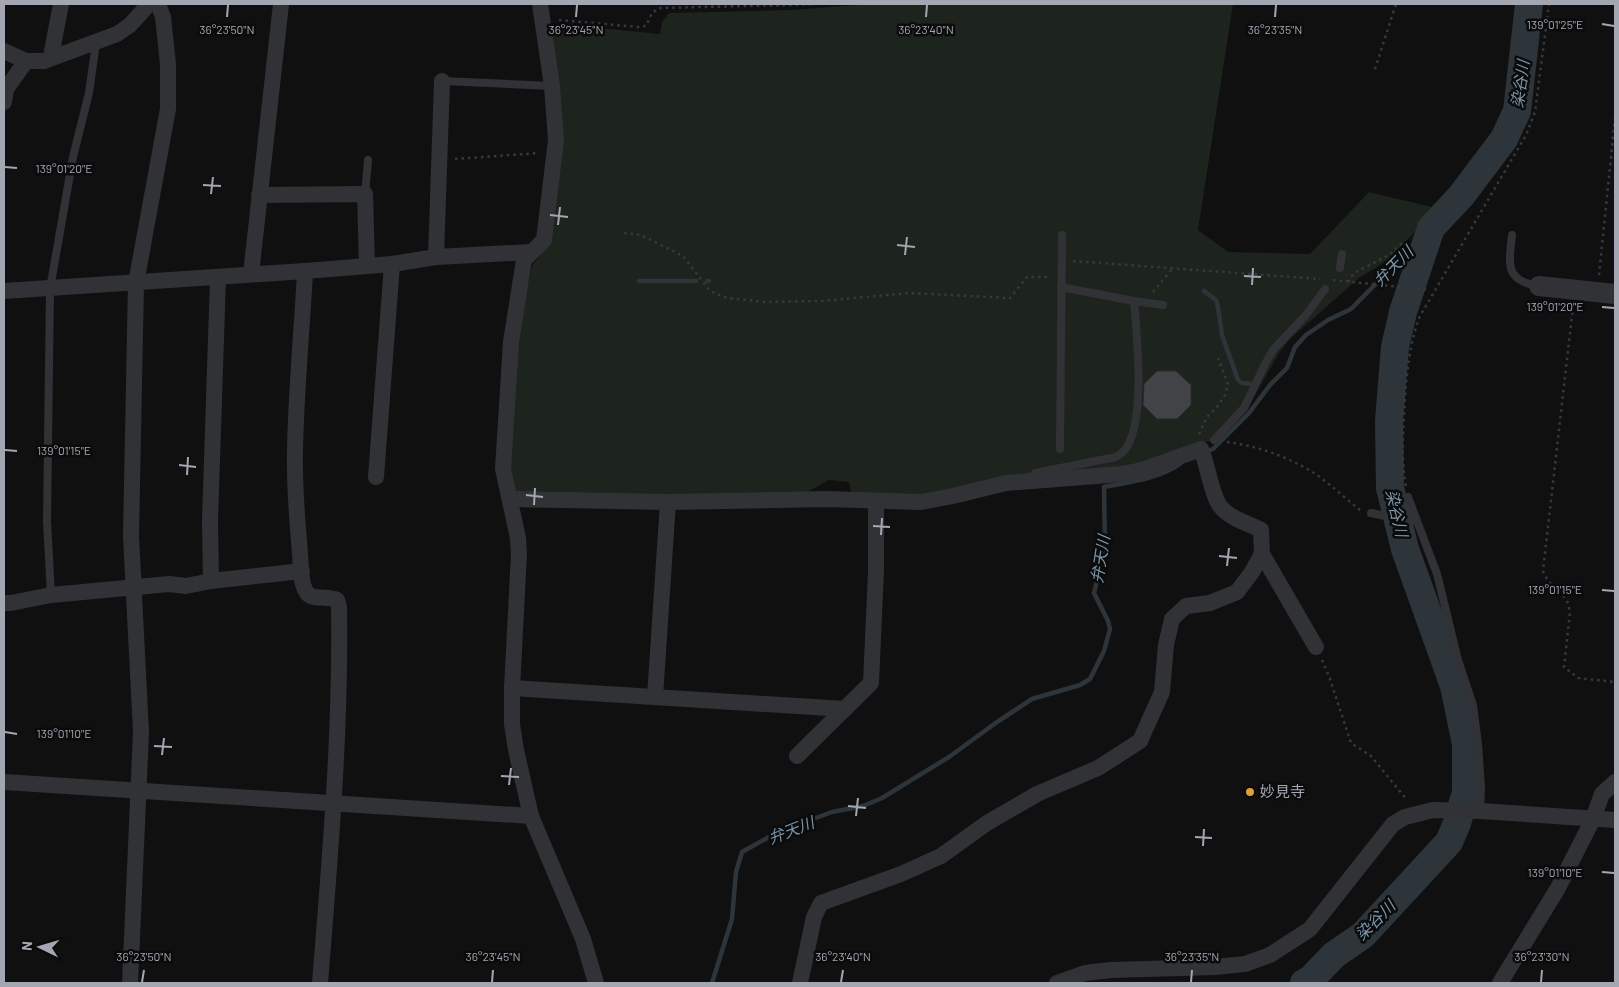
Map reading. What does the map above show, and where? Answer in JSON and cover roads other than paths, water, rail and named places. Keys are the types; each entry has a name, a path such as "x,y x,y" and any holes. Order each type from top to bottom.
{"street":[{"path":"54,58 52,51 61,4"},
{"path":"4,51 26,61 37,62 54,58 96,43 124,30 148,4"},
{"path":"130,983 142,732 131,536 136,283 168,109 168,64 164,17 158,4"},
{"path":"251,274 281,4"},
{"path":"541,11 556,125 555,152 544,240 524,260 510,342 504,469 505,485 510,499 518,538 519,554 512,724 530,816 583,939 596,983"},
{"path":"4,102 6,89 26,61"},
{"path":"436,257 442,81"},
{"path":"259,195 365,194 367,265"},
{"path":"4,291 218,278 392,264 436,257 531,252"},
{"path":"376,477 392,264"},
{"path":"305,271 295,451 297,519 302,571 304,587 307,593 312,597 337,600 339,607 340,673 334,804 320,983"},
{"path":"211,581 210,521 218,278"},
{"path":"1539,286 1606,293"},
{"path":"510,499 668,502 782,499 921,502 933,501 994,486 1028,481 1122,474 1142,470 1207,445 1206,459 1219,505 1231,516 1261,530 1262,554 1316,647"},
{"path":"798,756 871,683 876,571 876,501"},
{"path":"655,697 668,502"},
{"path":"800,983 814,917 821,903 901,874 941,856 987,823 1037,794 1098,768 1140,741 1162,692 1166,644 1172,619 1186,606 1210,603 1236,592 1252,572 1262,554"},
{"path":"4,603 51,595 169,584 186,586 211,581 302,571"},
{"path":"512,688 845,709"},
{"path":"4,782 530,816"},
{"path":"1500,983 1558,888 1593,819 1602,794 1615,782"},
{"path":"1057,983 1085,972 1135,976 1245,964 1270,955 1310,929 1394,824 1405,817 1417,813 1434,810 1474,811 1615,820"}],"lane":[{"path":"51,595 47,521 50,289 73,157 89,93 96,43"},
{"path":"442,81 552,86"},
{"path":"365,194 368,160"},
{"path":"1512,235 1510,262 1512,273 1521,282 1539,286"},
{"path":"1060,449 1062,236"},
{"path":"1340,268 1342,254"},
{"path":"1061,287 1163,305"},
{"path":"1207,445 1244,408 1273,350 1306,315 1325,289"},
{"path":"1028,481 1035,473 1116,457 1125,450 1133,432 1137,413 1138,350 1134,301"},
{"path":"1408,497 1413,521 1437,574 1458,660 1473,705 1481,779 1474,811"},
{"path":"1374,514 1413,521"}],"waterway":[{"name":"染谷川","path":"1304,983 1311,979 1334,955 1363,935 1449,842 1466,792 1466,744 1454,686 1405,549 1390,488 1389,421 1395,347 1403,312 1431,228 1461,196 1504,139 1517,111 1529,4"},
{"name":"弁天川","path":"1205,452 1213,449 1249,413 1270,385 1287,368 1295,347 1306,335 1328,320 1351,309 1431,228"},
{"path":"639,281 696,281"},
{"path":"1204,291 1216,300 1222,335 1238,380 1242,383 1253,384"},
{"name":"弁天川","path":"712,983 732,919 736,872 742,852 778,832 832,812 863,806 882,798 949,757 1032,699 1080,685 1090,679 1104,651 1110,629 1094,593 1105,549 1104,487 1153,477 1180,464"}],"place":[{"name":"妙見寺","path":"1250,792"}]}
